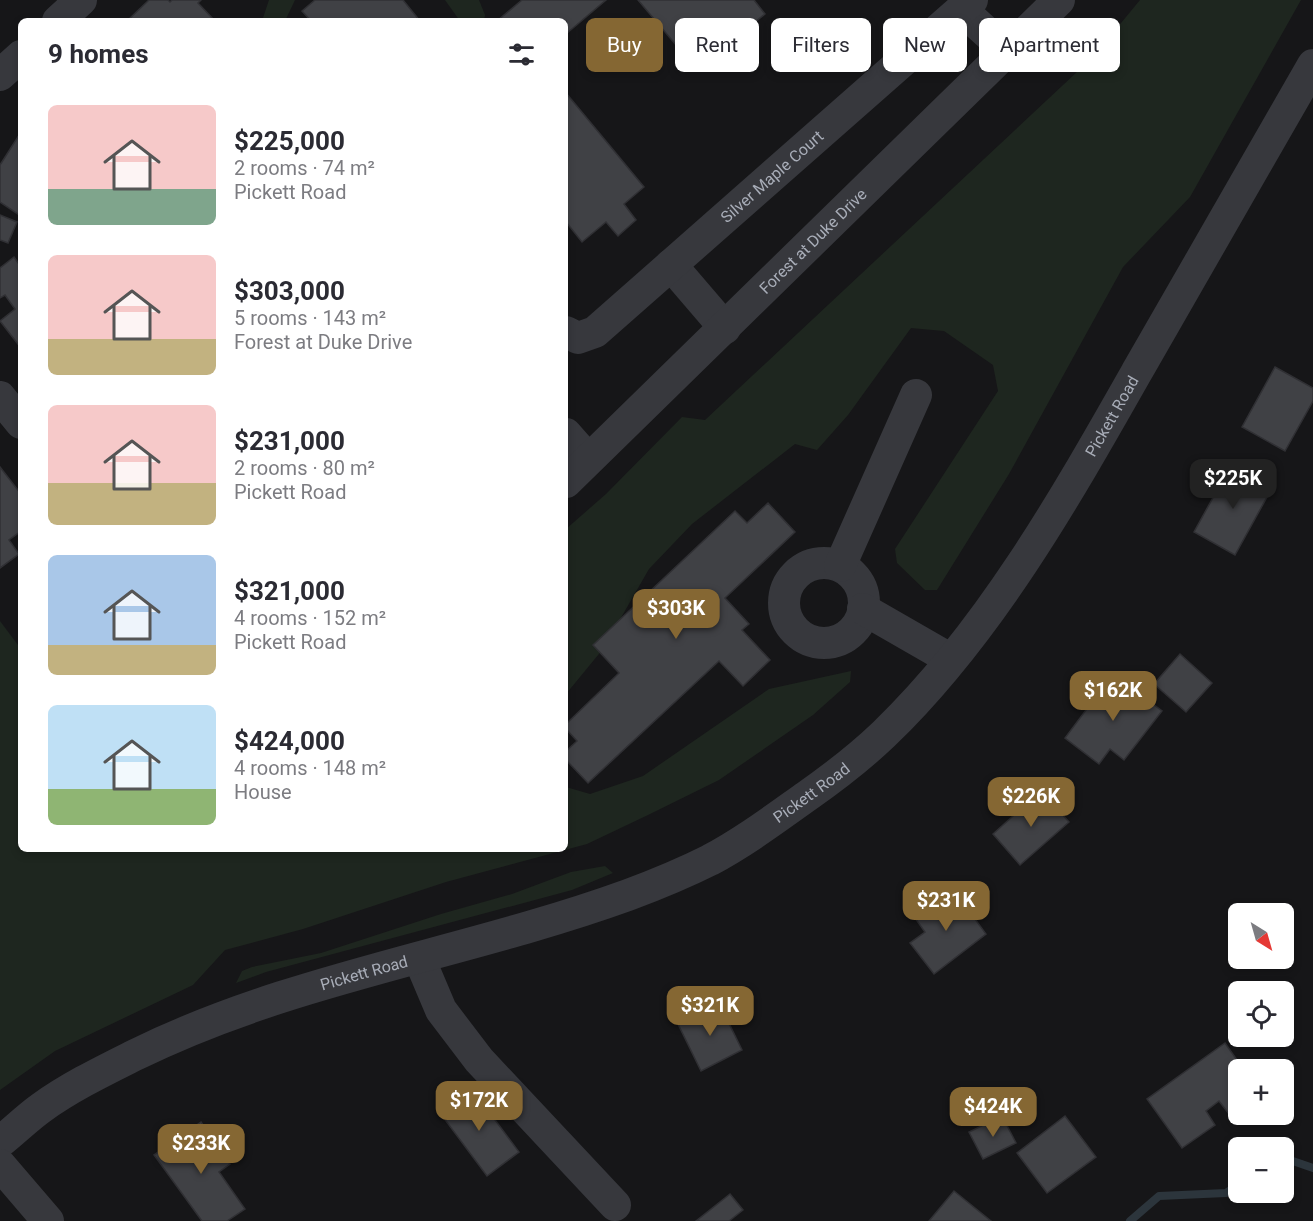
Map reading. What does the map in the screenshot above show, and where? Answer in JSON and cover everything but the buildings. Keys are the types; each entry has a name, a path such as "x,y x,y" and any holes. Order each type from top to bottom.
{"street":[{"path":"61,18 81,0"},
{"name":"Forest at Duke Drive","path":"1041,18 1059,0"},
{"path":"967,5 979,19"},
{"name":"Silver Maple Court","path":"568,333 578,338 595,332 967,5"},
{"path":"0,75 18,59"},
{"name":"Pickett Road","path":"0,1142 40,1108 82,1082 172,1037 300,990 511,933 629,894 715,857 773,820 837,774 883,735 922,694 984,618 1022,563 1082,468 1313,65"},
{"name":"Forest at Duke Drive","path":"568,480 986,72"},
{"path":"671,265 725,328"},
{"path":"840,566 916,394"},
{"path":"0,397 18,419"},
{"path":"568,436 588,459"},
{"path":"828,563 840,566 852,574 864,596 859,622 851,633 840,640 826,643 813,642 801,636 792,627 786,615 784,602 786,589 803,569 815,564 828,563"},
{"path":"863,609 950,659"},
{"path":"419,958 441,1010 479,1060 615,1205"},
{"path":"0,1165 48,1221"}],"shaded area":[{"path":"269,0 295,0 286,18 263,18"},
{"path":"445,0 479,0 484,18 458,18"},
{"path":"1140,0 1301,0 1190,197 1123,267 1009,474 937,590 925,590 897,563 895,549 998,391 993,365 944,331 911,328 848,415 817,450 795,444 692,524 649,569 603,649 568,692 568,527 606,494 682,417 705,420 1077,72 1120,72 1120,24"},
{"path":"0,621 18,645 18,852 557,852 446,882 303,929 225,950 193,985 55,1051 0,1090"},
{"path":"851,671 850,682 813,715 719,780 587,844 568,849 568,788 590,794 643,776 769,689"},
{"path":"605,866 613,873 572,890 266,972 236,983 242,971 252,967 321,953 441,914 512,894 571,872"}],"waterway":[{"path":"1294,1161 1313,1168"},
{"path":"1130,1221 1159,1196 1228,1192"}]}
